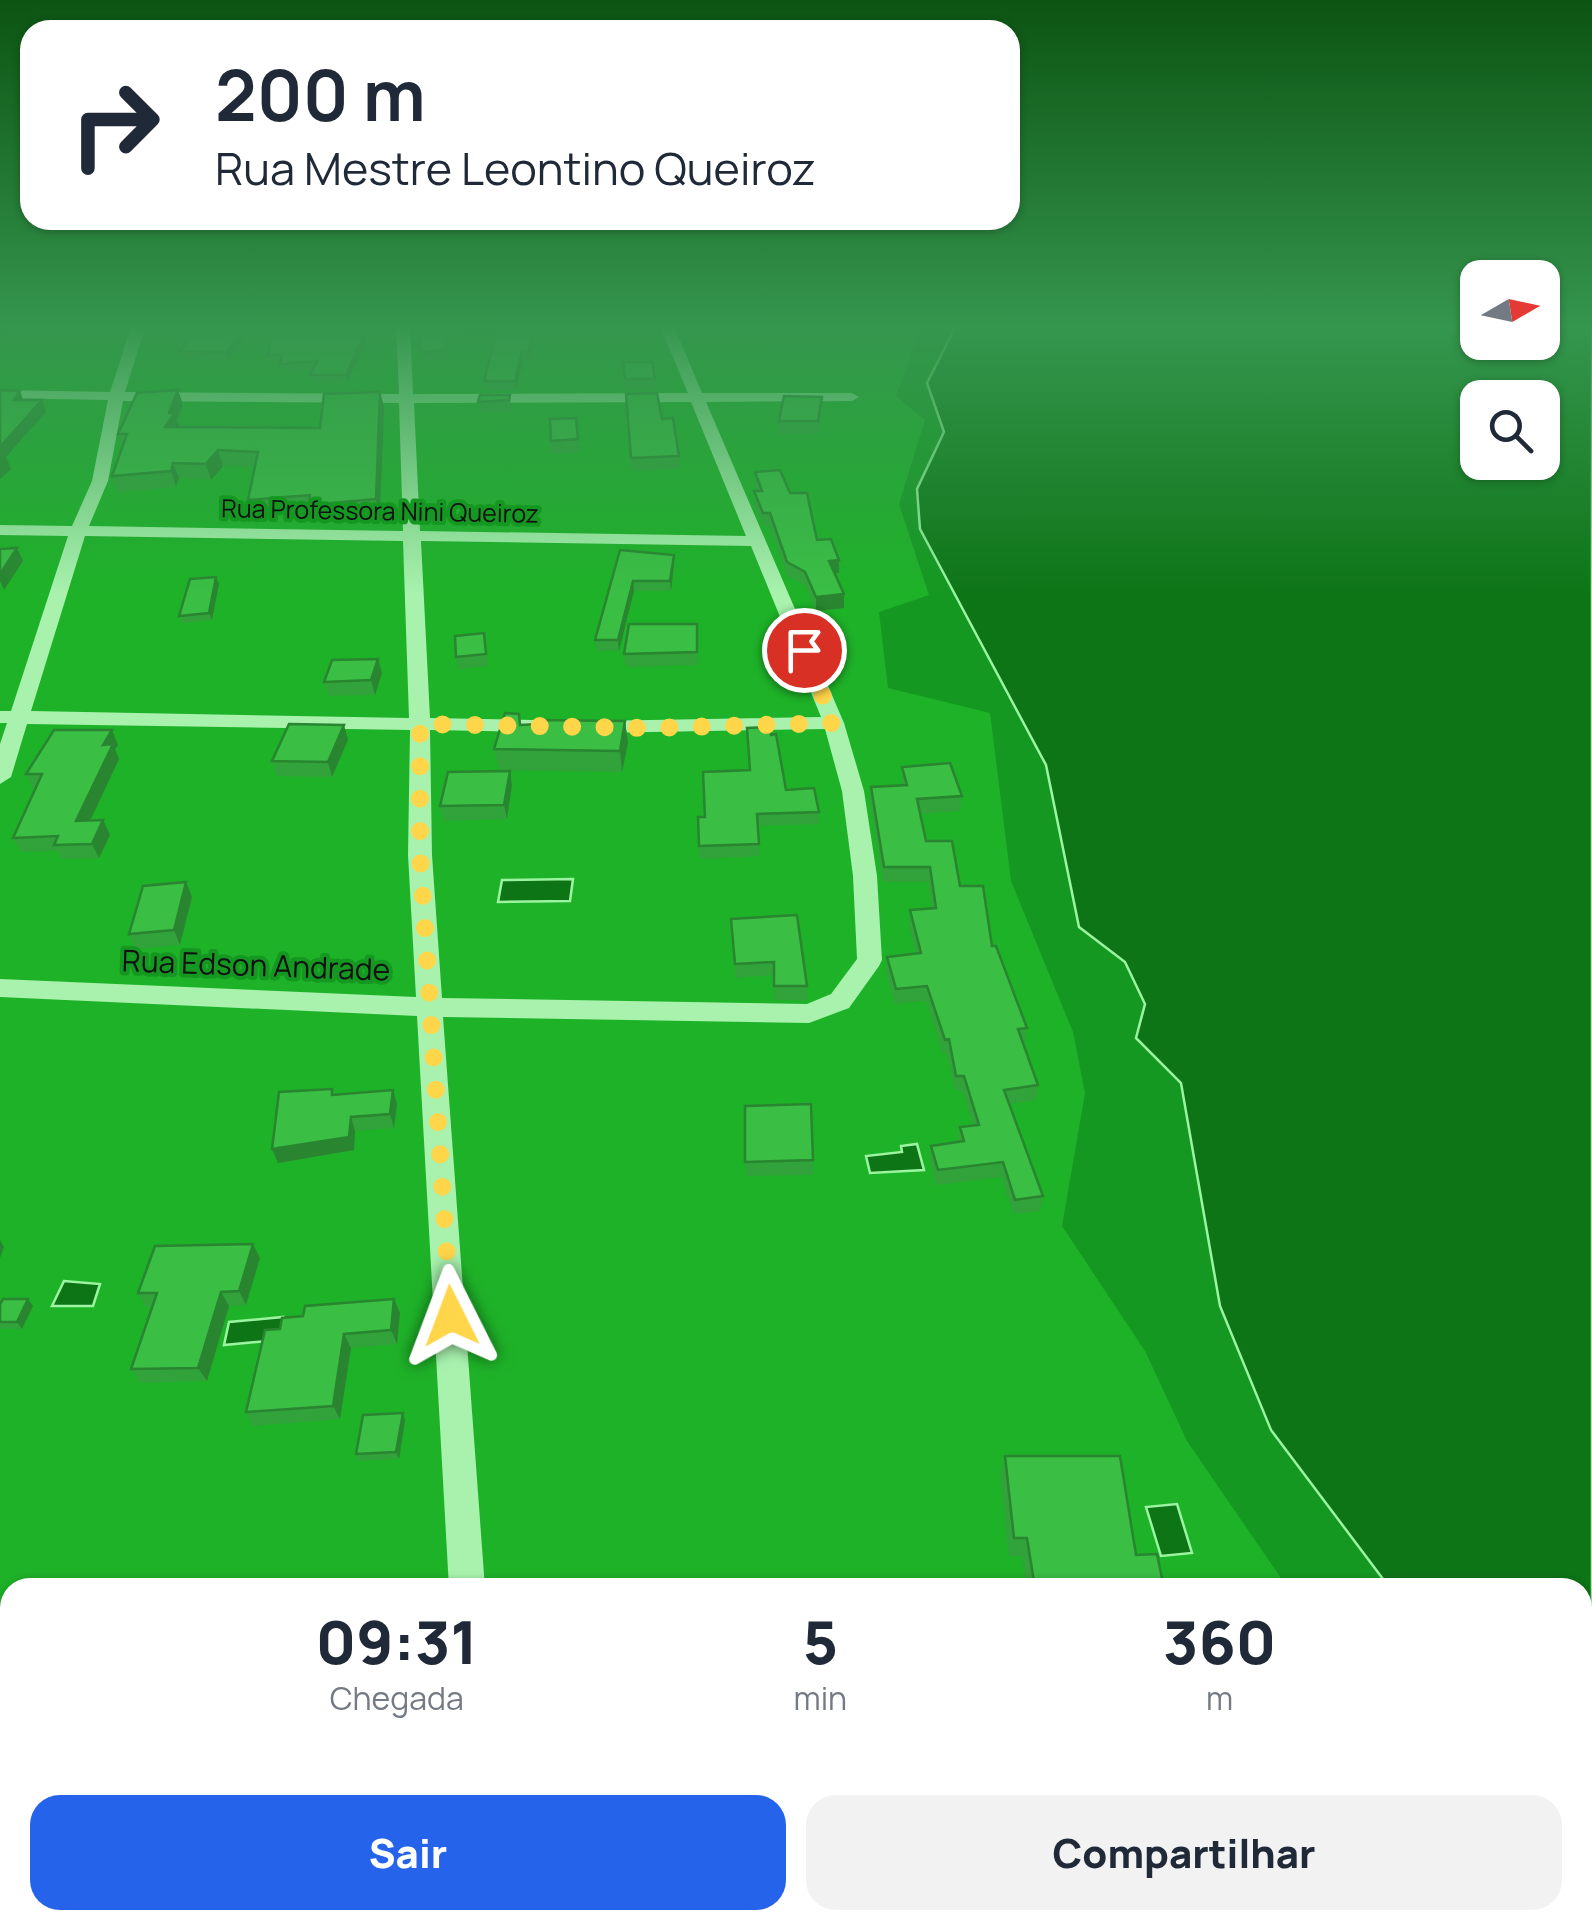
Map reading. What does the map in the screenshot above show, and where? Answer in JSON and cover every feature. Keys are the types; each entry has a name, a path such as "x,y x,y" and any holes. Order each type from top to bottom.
{"street":[{"path":"0,777 10,717 100,481 113,414"},
{"path":"408,414 420,724 420,854 433,1006 465,1578"},
{"path":"10,717 564,726 834,723 760,540 703,414"},
{"name":"Rua Professora Nini Queiroz","path":"0,530 760,540"},
{"name":"Rua Edson Andrade","path":"0,988 433,1006 809,1014 840,1001 870,960 854,791 834,723"}],"shaded area":[{"path":"0,414 918,414 925,420 899,504 929,595 879,612 888,688 990,713 1011,881 1073,1032 1085,1093 1062,1226 1145,1351 1187,1441 1281,1578 0,1578"},
{"path":"938,414 1460,414 1460,480 1560,480 1560,414 1592,414 1592,1578 1382,1578 1271,1430 1220,1306 1181,1083 1136,1038 1145,1004 1125,962 1079,927 1046,765 920,529 917,489 944,432"},
{"path":"573,879 570,901 498,902 502,880"},
{"path":"917,1144 924,1170 870,1173 866,1156 902,1152 901,1146"},
{"path":"64,1281 100,1284 93,1306 52,1306"},
{"path":"283,1317 279,1340 224,1345 229,1322"},
{"path":"1177,1504 1192,1553 1161,1556 1146,1507"}],"building":[{"path":"0,414 30,414 0,447"},
{"path":"127,414 174,414 165,427 320,428 322,414 379,414 376,499 309,505 310,495 248,500 258,452 218,450 206,464 173,463 171,471 112,476 127,434 118,434"},
{"path":"628,414 673,418 679,456 631,458"},
{"path":"780,414 819,414 818,421 779,421"},
{"path":"576,418 578,439 551,441 550,419"},
{"path":"780,470 790,493 807,493 817,540 831,539 839,560 829,561 844,594 816,597 805,572 787,562 770,513 763,513 754,491 762,491 755,472"},
{"path":"17,548 0,574 0,549"},
{"path":"620,550 674,555 670,581 633,581 618,640 595,640"},
{"path":"216,577 209,613 179,616 190,579"},
{"path":"629,624 697,624 697,652 624,654"},
{"path":"484,633 486,654 456,657 455,636"},
{"path":"378,659 371,680 324,682 332,660"},
{"path":"505,713 519,714 520,725 539,724 539,720 625,721 620,751 494,749"},
{"path":"289,724 344,725 328,762 272,761"},
{"path":"770,727 771,735 776,734 786,790 814,788 819,812 757,814 759,844 699,846 698,817 705,817 703,772 750,770 747,728"},
{"path":"54,730 112,730 103,745 113,744 76,821 103,820 92,844 54,845 58,836 13,838 42,774 26,774"},
{"path":"950,763 962,796 917,799 926,841 952,841 960,886 983,886 992,946 996,946 1027,1028 1018,1029 1038,1085 1004,1090 1043,1196 1015,1200 1003,1162 938,1170 931,1146 964,1141 960,1127 979,1125 964,1076 956,1076 949,1039 945,1040 927,986 896,989 887,957 921,953 910,910 936,908 930,867 884,867 871,787 907,785 902,767"},
{"path":"510,771 504,805 440,806 448,772"},
{"path":"186,882 174,930 129,934 143,886"},
{"path":"797,915 807,986 774,986 774,962 735,964 731,919"},
{"path":"332,1089 332,1095 393,1090 390,1114 351,1117 349,1137 272,1149 279,1092"},
{"path":"811,1104 813,1160 745,1162 745,1106"},
{"path":"253,1244 239,1291 221,1292 198,1368 131,1369 157,1293 138,1293 155,1246"},
{"path":"3,1299 28,1299 17,1322 0,1322"},
{"path":"394,1299 391,1330 344,1334 333,1406 246,1412 265,1330 280,1329 282,1318 303,1316 305,1306"},
{"path":"403,1413 396,1452 356,1454 363,1415"},
{"path":"1005,1456 1120,1456 1136,1555 1157,1554 1162,1578 1033,1578 1027,1538 1014,1538"}],"route":[{"path":"451,1316 420,854 420,724 650,728 834,723 804,650"}]}
